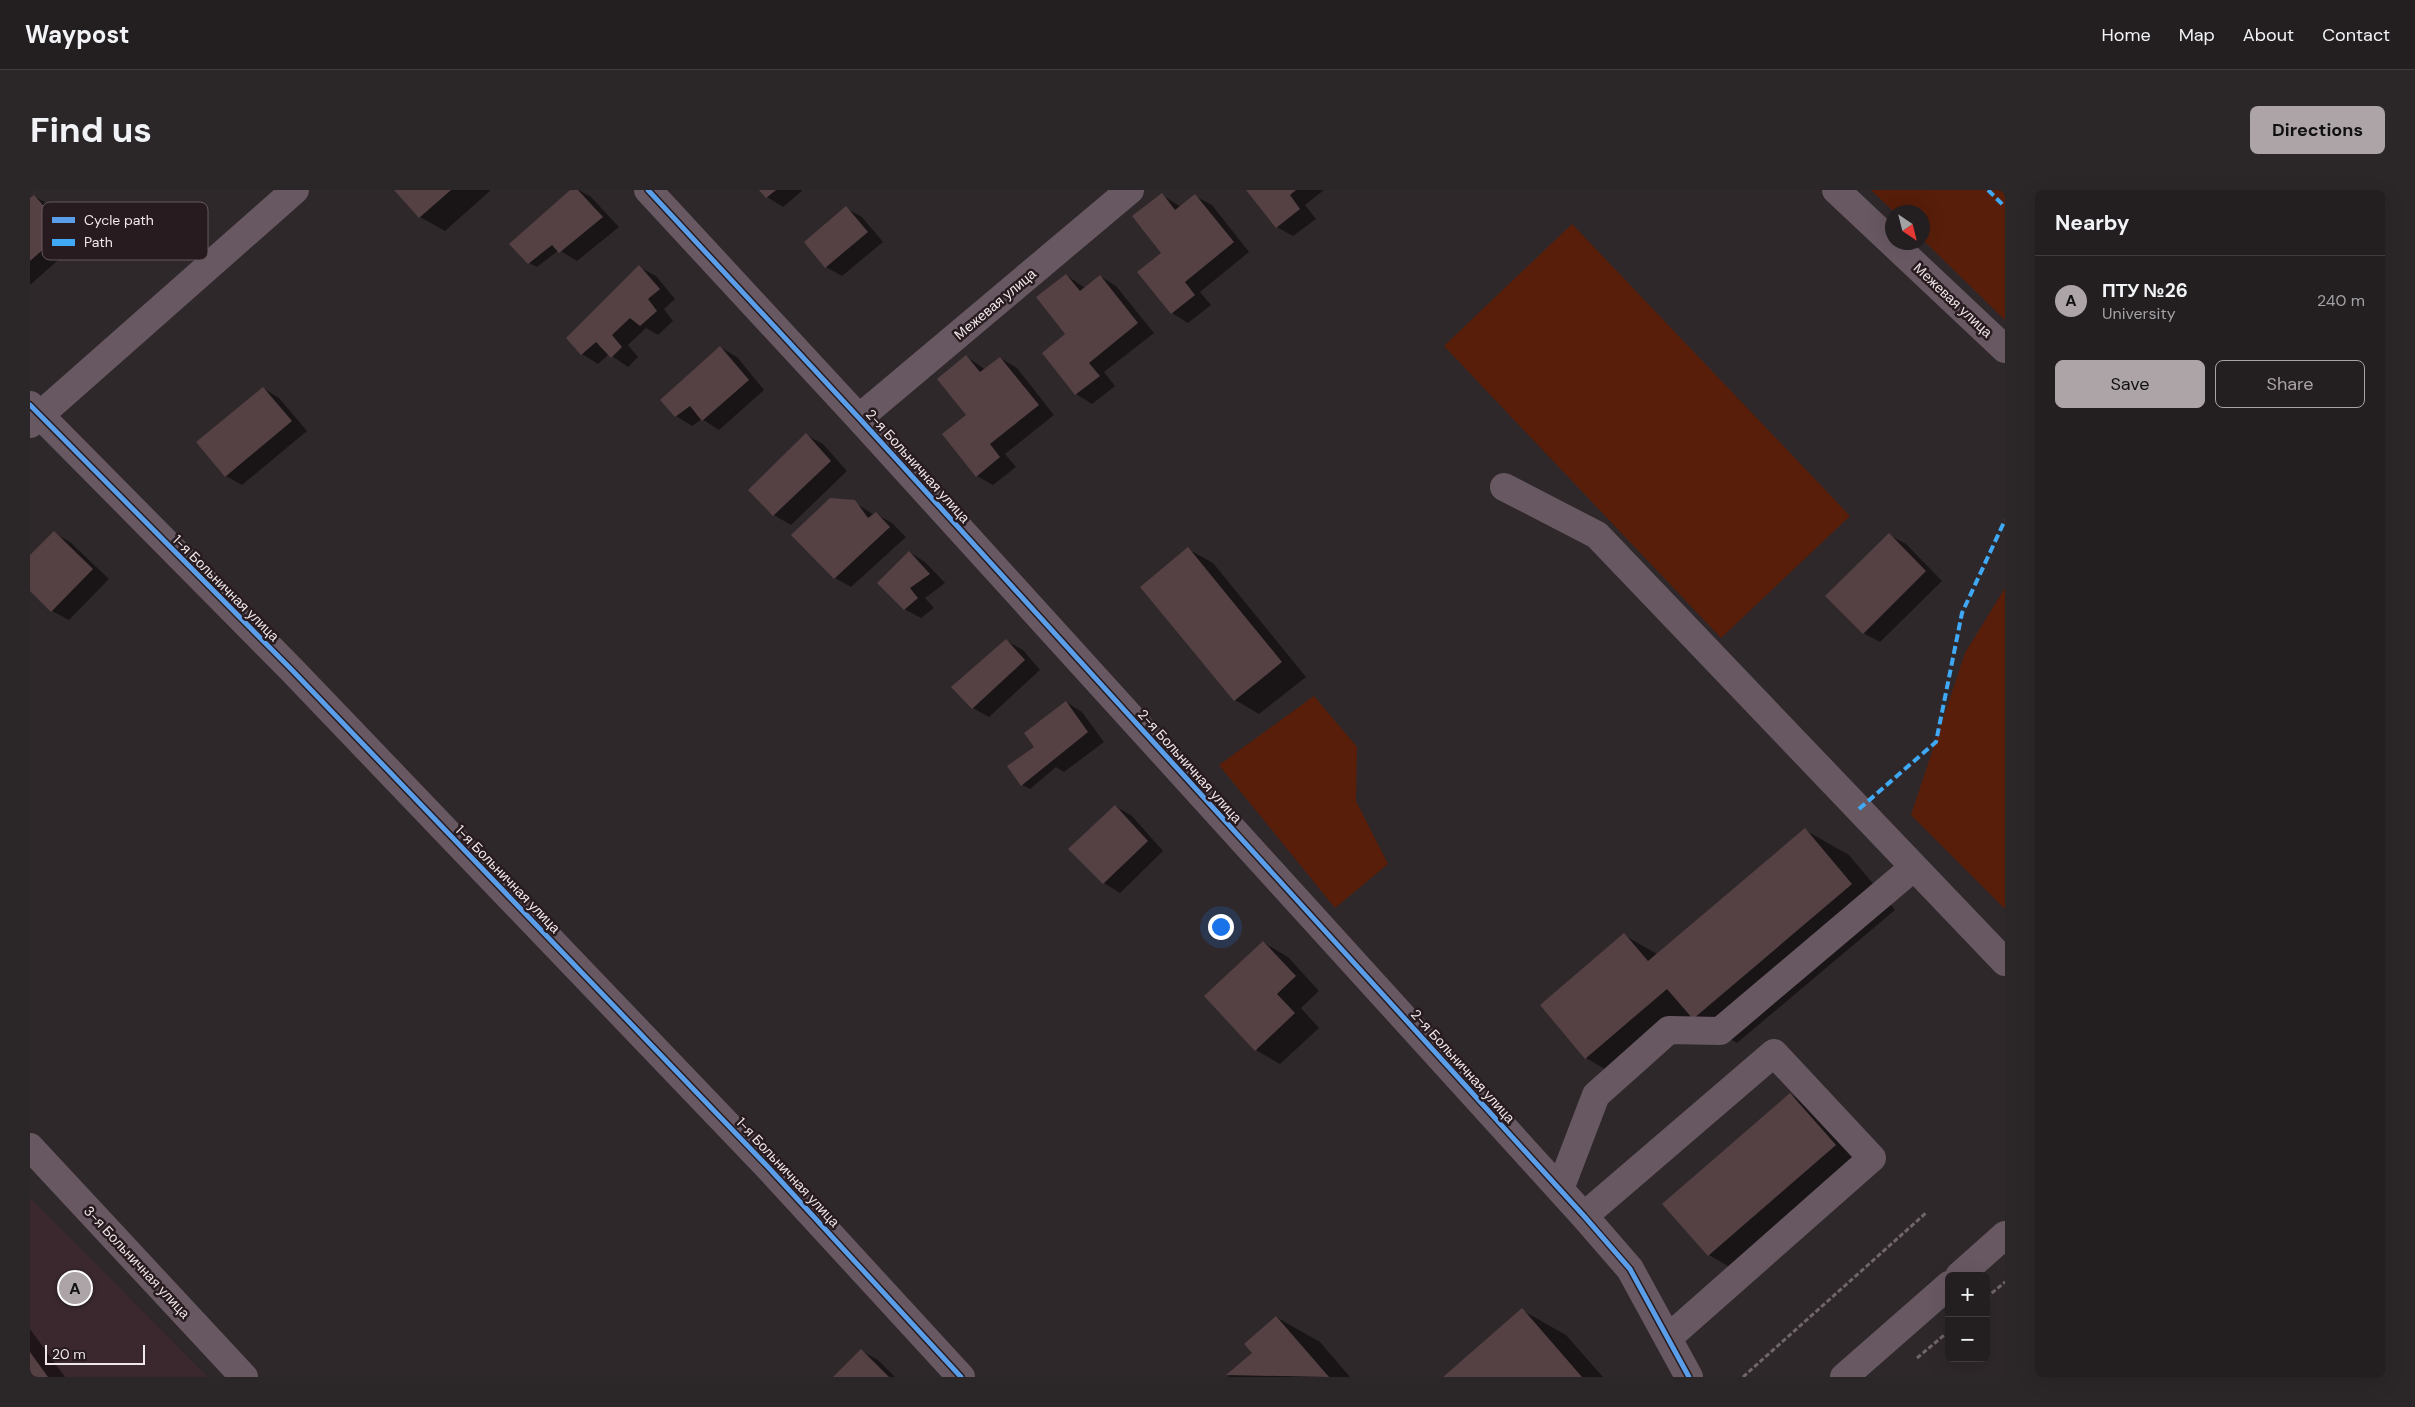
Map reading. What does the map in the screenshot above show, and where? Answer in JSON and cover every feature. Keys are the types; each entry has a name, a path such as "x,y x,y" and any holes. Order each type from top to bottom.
{"street":[{"path":"33,415 295,190"},
{"name":"2-я Больничная улица","path":"648,190 859,418 1584,1216 1630,1269 1689,1377"},
{"name":"Межевая улица","path":"859,418 1130,190"},
{"name":"Межевая улица","path":"1836,190 2005,349"},
{"name":"1-я Больничная улица","path":"33,415 290,668 768,1167 961,1377"},
{"path":"1504,487 1597,535 2005,962"},
{"path":"1560,1190 1596,1095 1669,1030 1720,1031 1914,867"},
{"path":"1584,1216 1774,1053 1872,1158 1668,1338"},
{"name":"3-я Больничная улица","path":"30,1148 244,1377"},
{"path":"1963,1272 2005,1235"},
{"path":"1844,1377 1945,1289"}],"path":[{"path":"1743,1377 1927,1212"},
{"path":"1990,1295 2005,1282"},
{"path":"1915,1360 1945,1334"}],"shaded area":[{"path":"1871,190 2005,190 2005,320 1930,247 1930,205 1887,205"},
{"path":"1572,224 1850,516 1721,638 1444,346"},
{"path":"2005,588 2005,909 1911,815 1965,653"},
{"path":"1314,696 1357,747 1356,801 1388,864 1335,908 1219,765"},
{"path":"30,1198 208,1377 30,1377"}],"building":[{"path":"394,190 451,190 419,218"},
{"path":"570,190 578,190 603,217 559,253 552,245 528,264 509,244"},
{"path":"759,190 776,190 766,198"},
{"path":"1246,190 1296,190 1290,195 1300,209 1276,228"},
{"path":"1162,193 1175,210 1195,194 1234,242 1185,282 1195,295 1171,314 1137,272 1161,253 1132,216"},
{"path":"34,195 42,204 42,250 30,261 30,198"},
{"path":"846,206 868,232 825,268 804,242"},
{"path":"639,265 660,289 648,299 657,311 640,326 630,318 612,335 622,347 611,358 596,342 581,355 566,338"},
{"path":"1066,274 1080,291 1100,275 1138,323 1089,363 1100,376 1075,395 1042,353 1065,334 1036,297"},
{"path":"720,346 749,380 702,421 690,406 675,417 660,400"},
{"path":"966,355 980,372 1000,357 1039,405 990,444 1000,457 976,477 942,434 966,415 937,379"},
{"path":"263,387 292,421 225,477 196,442"},
{"path":"806,433 831,461 773,516 748,490"},
{"path":"830,498 855,500 868,518 876,512 890,527 834,579 791,535"},
{"path":"54,531 93,569 51,612 30,591 30,555"},
{"path":"1889,533 1926,571 1863,634 1825,596"},
{"path":"1188,547 1282,662 1234,701 1140,587"},
{"path":"909,551 930,574 910,588 918,598 904,610 877,583"},
{"path":"1006,639 1025,660 972,709 951,687"},
{"path":"1066,701 1088,732 1021,786 1007,766 1034,747 1024,733"},
{"path":"1115,805 1148,841 1103,884 1068,849"},
{"path":"1805,828 1852,884 1693,1019 1667,989 1585,1059 1540,1005 1624,933 1648,961"},
{"path":"1263,941 1296,976 1277,994 1295,1013 1255,1051 1204,996"},
{"path":"1790,1093 1836,1145 1708,1256 1662,1204"},
{"path":"1522,1308 1582,1377 1443,1377"},
{"path":"1276,1316 1329,1377 1226,1375 1252,1353 1244,1344"},
{"path":"861,1349 889,1377 833,1377"},
{"path":"30,1352 48,1377 30,1377"}],"marked path":[{"path":"1988,190 2005,207"},
{"path":"1859,809 1936,742 1962,613 2005,520"}],"cycle path":[{"path":"648,190 859,418 1584,1216 1630,1269 1689,1377"},
{"path":"30,405 291,669 768,1167 961,1377"}],"place":[{"name":"ПТУ №26","path":"75,1288"}]}
